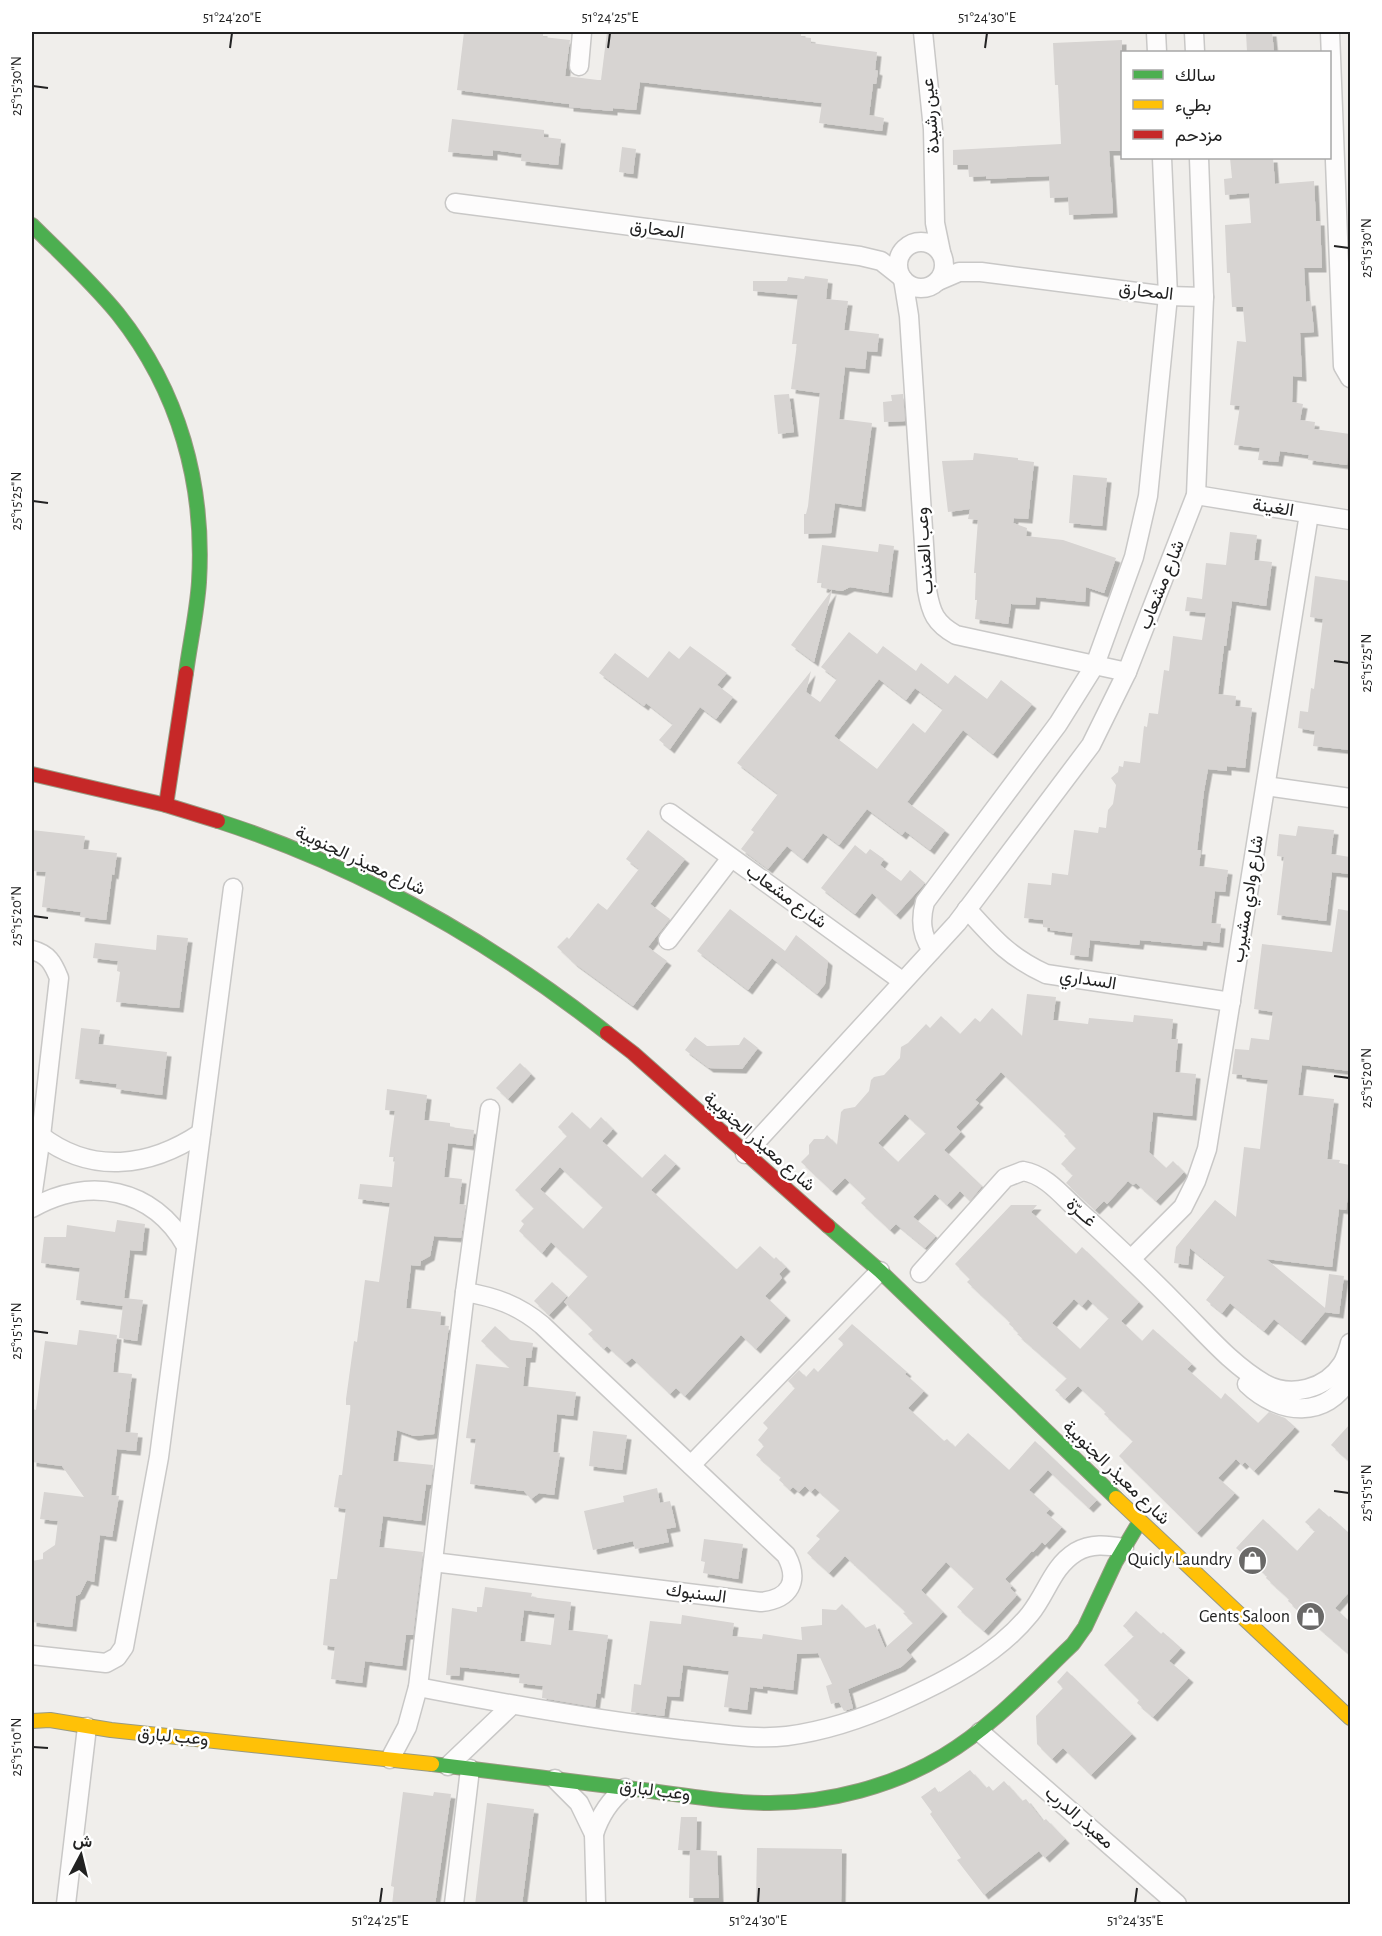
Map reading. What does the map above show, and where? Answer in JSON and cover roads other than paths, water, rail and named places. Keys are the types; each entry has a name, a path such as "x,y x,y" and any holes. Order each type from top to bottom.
{"street":[{"path":"579,66 582,32"},
{"name":"عين رشيدة","path":"923,32 933,129 935,223 942,255"},
{"path":"1156,32 1157,51"},
{"path":"1194,32 1195,51"},
{"path":"1330,32 1331,51"},
{"path":"1331,58 1343,366 1350,378"},
{"name":"شارع مشعاب","path":"932,950 924,939 922,931 922,913 925,902 1058,724 1095,665 1134,557 1148,496 1168,296 1162,159"},
{"name":"شارع مشعاب","path":"745,1154 967,909 1091,746 1127,672 1196,495 1204,297 1199,159"},
{"name":"عين رشيدة","path":"909,246 934,201"},
{"name":"المحارق","path":"455,203 860,256 881,261 902,278"},
{"path":"32,225 117,313 139,342 174,406 195,476 200,520 200,584 166,805"},
{"path":"909,316 918,295 935,284 943,274 942,255 934,245 925,241 909,246 897,265 902,278 916,288 935,284"},
{"name":"المحارق","path":"860,256 909,246"},
{"name":"المحارق","path":"942,255 981,272"},
{"name":"المحارق","path":"935,284 959,272 981,272 1168,296 1204,297"},
{"name":"وعب العندب","path":"902,278 909,316 930,610 941,627 956,635 1127,672"},
{"name":"الغينة","path":"1196,495 1350,520"},
{"name":"شارع وادي مشيرب","path":"1131,1258 1183,1207 1197,1181 1207,1149 1309,514"},
{"name":"شارع معيذر الجنوبية","path":"32,774 166,805 250,832 333,865 413,904 490,948 563,998 633,1053 880,1271 1140,1521 1350,1718"},
{"path":"1266,786 1350,798"},
{"name":"شارع مشعاب","path":"670,813 902,981"},
{"path":"668,940 731,858"},
{"path":"32,1655 106,1663 117,1657 124,1647 159,1457 232,888"},
{"name":"السداري","path":"967,909 1001,947 1023,963 1046,974 1231,1002"},
{"path":"32,950 42,953 54,964 59,978 32,1198"},
{"path":"390,1759 407,1727 418,1687 465,1292 490,1109"},
{"path":"41,1136 73,1155 95,1161 111,1162 135,1161 158,1155 173,1150 201,1133"},
{"path":"107,1191 111,1162"},
{"name":"غــرّة","path":"920,1274 1005,1178 1023,1171 1042,1177 1131,1258 1238,1367 1275,1388 1308,1389 1327,1380 1342,1364 1350,1343"},
{"path":"32,1208 67,1193 107,1191 148,1204 170,1222 186,1246"},
{"path":"691,1465 880,1271"},
{"name":"السنبوك","path":"433,1562 761,1602 774,1601 786,1593 793,1581 793,1568 786,1555 529,1315 503,1300 465,1292"},
{"name":"غــرّة","path":"1238,1367 1249,1387 1273,1402 1292,1408 1312,1407 1331,1399 1339,1393 1350,1377"},
{"name":"وعب لبارق","path":"32,1721 50,1720 87,1727 770,1803 814,1799 858,1791 902,1777 942,1757 980,1732 1073,1644 1094,1610 1107,1578 1140,1521"},
{"path":"418,1687 512,1705 637,1724 746,1736 784,1736 821,1730 927,1689 977,1660 1020,1625 1039,1602 1055,1571 1077,1551 1102,1545 1124,1548"},
{"path":"448,1766 512,1705"},
{"name":"وعب لبارق","path":"32,1710 50,1720"},
{"path":"66,1905 87,1727"},
{"name":"معيذر الدرب","path":"980,1732 1178,1905"},
{"path":"454,1905 470,1769"},
{"path":"555,1779 579,1803 594,1834"},
{"path":"596,1905 594,1834 608,1803 625,1788"}],"place":[{"name":"Quicly Laundry","path":"1253,1560"},
{"name":"Gents Saloon","path":"1311,1617"}]}
